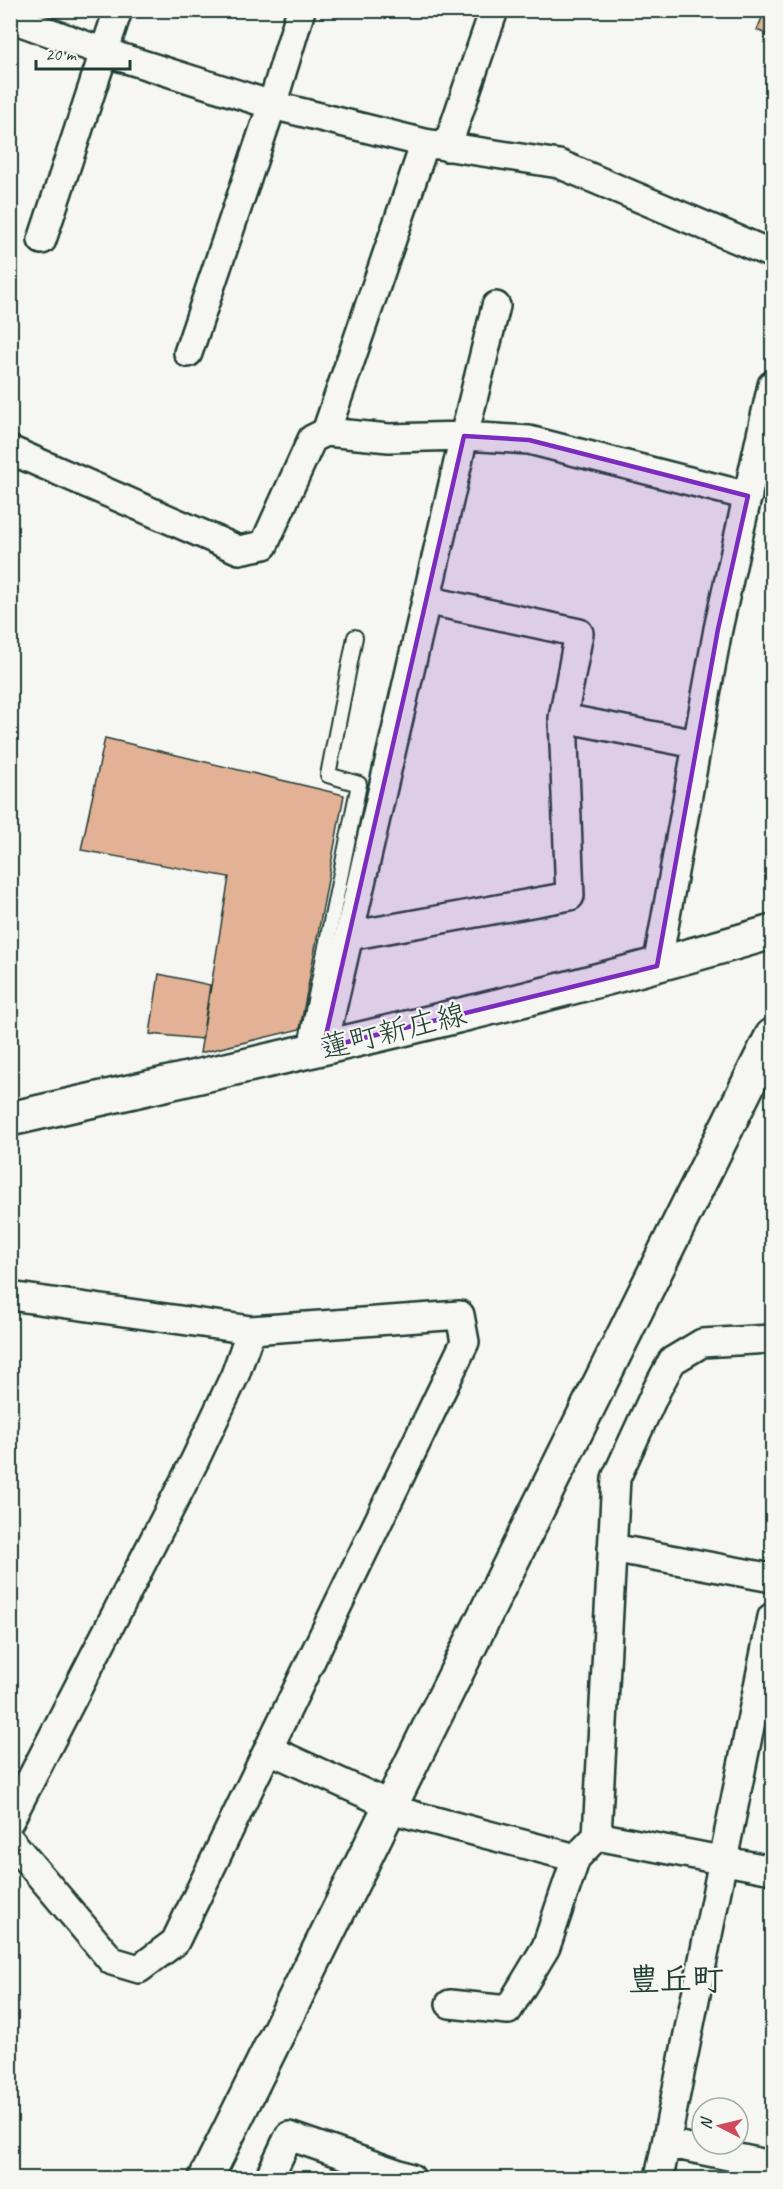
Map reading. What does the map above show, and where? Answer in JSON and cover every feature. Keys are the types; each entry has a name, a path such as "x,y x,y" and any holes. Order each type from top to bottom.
{"street":[{"path":"42,240 118,10"},
{"path":"188,353 272,105 301,10"},
{"path":"327,432 436,145 494,10"},
{"path":"10,18 104,52 272,105 436,145 559,164 772,254"},
{"path":"314,1050 349,936 496,306"},
{"path":"657,966 718,629 772,385"},
{"path":"10,450 239,550 264,544 312,439 327,432 389,438 464,436 529,441 748,495"},
{"path":"349,936 570,896 563,718 579,633 426,600"},
{"path":"563,718 696,744"},
{"name":"蓮町新庄線","path":"10,1119 314,1050 657,966 772,932"},
{"path":"206,2178 772,1036"},
{"path":"10,1296 251,1330 460,1316 465,1342 174,1942 139,1970 112,1961 10,1840"},
{"path":"10,1820 195,1460 235,1375 251,1330"},
{"path":"450,2004 508,2010 546,1947 576,1858 597,1836 616,1479 657,1389 672,1361 702,1343 772,1339"},
{"path":"612,1548 772,1578"},
{"path":"659,2178 772,1617"},
{"path":"268,1749 405,1813 576,1858"},
{"path":"597,1836 772,1870"},
{"path":"269,2178 289,2136 411,2178"},
{"path":"666,2143 772,2165"}],"lane":[{"path":"314,1050 359,784 328,774 355,637"}],"highlighted area":[{"path":"464,436 529,440 748,496 718,629 657,966 323,1048"}],"building":[{"path":"765,10 772,10 772,37 757,30"},
{"path":"105,738 344,795 300,1029 200,1053 229,877 81,850"},
{"path":"159,974 210,985 202,1039 150,1034"}],"district":[{"name":"豊丘町","path":"676,1979"}]}
